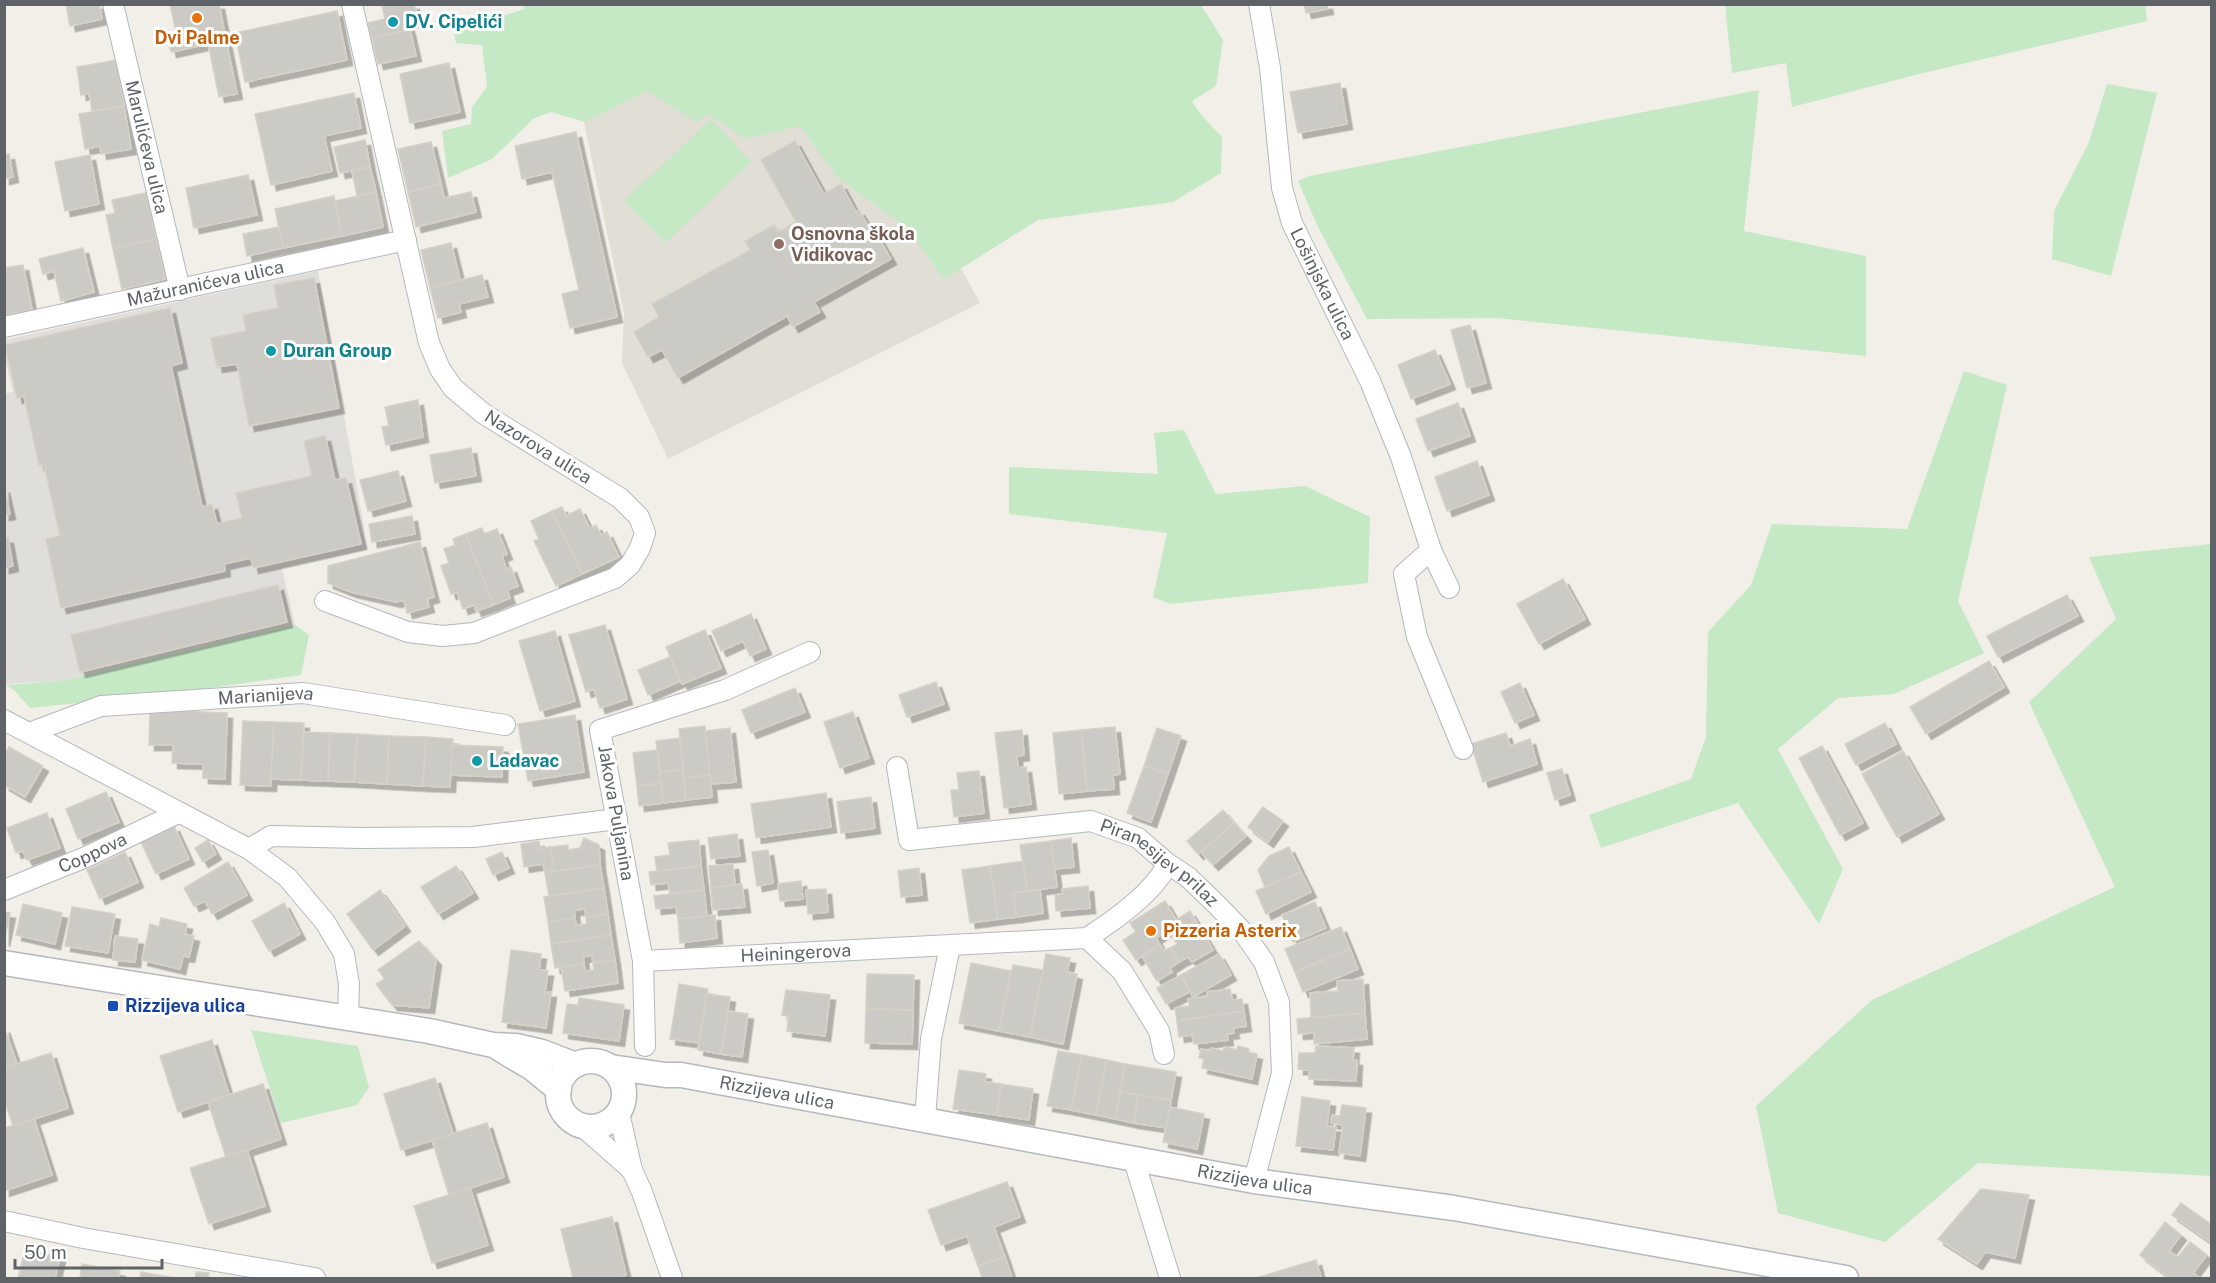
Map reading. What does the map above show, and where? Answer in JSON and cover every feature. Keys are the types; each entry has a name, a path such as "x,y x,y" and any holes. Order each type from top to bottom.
{"street":[{"name":"Marulićeva ulica","path":"113,4 180,290"},
{"name":"Nazorova ulica","path":"325,601 408,632 443,636 474,633 615,578 630,565 640,548 645,533 639,517 620,498 484,414 453,388 440,369 429,343 352,4"},
{"name":"Lošinjska ulica","path":"1258,4 1270,68 1279,140 1278,159 1282,189 1292,223 1370,381 1401,457 1431,550 1449,588"},
{"name":"Mažuranićeva ulica","path":"4,327 406,240"},
{"path":"1431,550 1404,574 1417,637 1463,749"},
{"name":"Jakova Puljanina","path":"645,1046 643,961 600,730 725,690 810,652"},
{"name":"Marianijeva","path":"29,733 100,706 303,693 506,725"},
{"path":"4,720 249,849 287,877 330,930 344,954 349,984 348,1019"},
{"name":"Piranesijev prilaz","path":"897,767 909,840 1090,821 1138,838 1195,884 1243,932 1264,962 1279,1002 1282,1073 1254,1181"},
{"name":"Coppova","path":"4,890 86,857 178,813"},
{"path":"249,849 271,836 473,837 616,819"},
{"path":"1164,1054 1159,1031 1122,971 1087,938 1128,910 1163,873 1168,864"},
{"name":"Heiningerova","path":"643,961 1087,938"},
{"path":"926,1119 931,1039 950,946"},
{"path":"4,963 429,1031 493,1045 516,1046 576,1065"},
{"path":"493,1045 532,1068 559,1089"},
{"path":"632,1170 582,1126 574,1122 561,1108 559,1089 567,1071 576,1065 594,1061 611,1067 622,1082 621,1106 632,1170 672,1278"},
{"name":"Rizzijeva ulica","path":"611,1067 665,1075 681,1075 1254,1181 1454,1209 1846,1278"},
{"path":"582,1126 603,1125 621,1106 665,1075"},
{"path":"1133,1157 1170,1278"},
{"path":"4,1221 83,1238 315,1278"}],"shaded area":[{"name":"Osnovna škola Vidikovac","path":"644,45 915,184 980,303 668,459 622,363 624,313 580,103"},
{"path":"318,271 368,549 282,568 295,625 62,681 5,684 4,394 13,392 5,358 4,340"}],"green space":[{"path":"523,5 1201,5 1223,40 1216,86 1192,101 1201,115 1222,137 1221,173 1173,202 1038,220 944,279 907,228 837,177 800,126 745,139 708,114 696,122 647,91 585,122 551,112 533,119 492,159 448,178 442,131 471,124 472,107 487,87 482,45 456,43 454,32 524,9"},
{"path":"1725,5 2145,5 2147,21 1923,73 1792,107 1786,63 1732,73"},
{"path":"2107,84 2157,93 2111,276 2052,259 2054,211 2089,142"},
{"path":"1759,90 1744,231 1866,256 1866,356 1497,318 1367,319 1318,227 1298,181 1309,176"},
{"path":"711,119 751,162 665,243 624,201"},
{"path":"1964,371 2007,385 1958,601 1984,653 1894,694 1838,698 1778,749 1843,869 1819,924 1738,803 1601,848 1589,815 1691,779 1706,737 1708,632 1751,585 1772,524 1907,529"},
{"path":"1184,430 1216,494 1305,486 1370,517 1368,583 1170,604 1153,597 1167,533 1009,514 1009,467 1158,474 1154,433"},
{"path":"2211,544 2211,1176 1978,1163 1885,1242 1778,1213 1756,1106 1872,1000 2115,887 2029,702 2116,619 2089,557"},
{"path":"295,625 309,635 301,675 176,693 30,708 15,691 6,685 62,681"},
{"path":"251,1030 358,1046 369,1088 357,1105 281,1123"}],"building":[{"path":"66,4 99,4 102,19 70,26"},
{"name":"Dvi Palme","path":"170,4 219,4 226,40 171,52 167,34 176,32"},
{"name":"DV. Cipelići","path":"414,4 418,21 408,23 410,30 372,38 368,23 385,19 382,5"},
{"path":"1304,4 1327,4 1328,9 1306,13"},
{"path":"337,11 347,60 245,82 235,33"},
{"path":"410,30 416,56 378,64 372,38"},
{"path":"226,40 237,94 219,97 208,43"},
{"path":"116,60 124,106 92,111 89,93 81,95 77,67"},
{"path":"449,63 460,112 410,123 400,74"},
{"path":"1340,83 1347,124 1298,133 1290,92"},
{"path":"354,93 361,128 324,136 332,171 271,185 255,114"},
{"path":"124,106 131,149 101,154 100,146 85,149 79,114"},
{"path":"576,132 617,317 570,328 562,294 579,290 552,172 522,179 515,146"},
{"path":"365,140 370,167 340,173 334,147"},
{"path":"795,141 824,194 841,184 856,212 859,210 891,259 814,302 820,312 793,327 787,316 678,378 662,350 648,357 634,332 659,317 652,304 750,250 745,241 774,225 779,232 796,222 761,160"},
{"path":"431,142 441,184 408,192 398,149"},
{"path":"9,154 13,177 4,179 4,155"},
{"path":"90,155 99,204 65,211 55,162"},
{"path":"370,167 376,192 357,196 352,171"},
{"path":"248,175 257,215 194,228 186,188"},
{"path":"441,184 444,198 471,192 476,212 416,227 408,192"},
{"path":"376,192 383,227 342,236 335,201"},
{"path":"146,193 156,239 113,249 106,215 115,213 112,200"},
{"path":"334,196 342,236 283,248 275,209"},
{"path":"279,227 283,248 247,256 243,234"},
{"path":"156,239 165,279 122,289 113,249"},
{"path":"451,243 460,280 430,288 421,250"},
{"path":"83,248 94,292 61,301 54,271 43,274 39,259"},
{"path":"23,265 32,310 4,315 4,268"},
{"path":"482,275 488,297 459,304 461,312 438,318 430,288"},
{"name":"Duran Group","path":"314,278 339,408 249,426 237,364 217,367 211,338 246,331 243,315 278,308 274,285"},
{"path":"170,308 182,363 171,366 202,507 212,504 217,524 242,518 236,493 312,476 304,441 325,436 335,480 346,478 361,544 253,568 251,558 224,564 225,571 61,608 46,539 60,536 44,464 39,465 24,396 17,398 5,345"},
{"path":"1470,325 1486,383 1467,388 1451,330"},
{"path":"1435,350 1450,384 1411,399 1398,365"},
{"path":"418,400 423,437 386,445 382,427 389,426 385,407"},
{"path":"1458,403 1470,436 1428,451 1416,419"},
{"path":"471,448 476,476 435,483 430,455"},
{"path":"1477,461 1489,495 1447,511 1435,477"},
{"path":"398,471 406,501 368,511 360,480"},
{"path":"4,487 10,514 4,515"},
{"path":"562,507 566,516 580,509 590,529 596,525 601,535 607,532 619,557 582,574 552,511"},
{"path":"552,511 582,574 556,586 534,541 539,539 531,521"},
{"path":"412,516 415,534 372,542 369,524"},
{"path":"482,528 484,534 497,529 507,554 502,556 506,569 511,567 518,586 507,590 510,598 493,605 466,534"},
{"path":"466,534 493,605 476,611 474,605 463,609 457,592 451,594 441,566 449,563 444,549 455,545 453,539"},
{"path":"4,538 8,538 13,566 4,568"},
{"path":"420,542 434,597 427,599 429,607 407,613 404,600 396,602 351,592 328,583 328,566"},
{"path":"1563,579 1585,619 1539,644 1517,604"},
{"path":"278,585 287,622 80,672 71,635"},
{"path":"2067,595 2078,616 1998,657 1987,636"},
{"path":"751,614 766,649 750,656 743,641 721,651 712,631"},
{"path":"605,625 627,699 600,708 594,689 586,692 569,635"},
{"path":"705,630 721,668 682,684 666,647"},
{"path":"555,631 575,701 540,711 519,641"},
{"path":"670,657 680,681 648,695 638,670"},
{"path":"1989,661 2004,687 1926,734 1910,707"},
{"path":"936,682 944,704 907,717 899,695"},
{"path":"1520,683 1534,715 1515,723 1501,692"},
{"path":"795,688 805,712 751,733 742,710"},
{"path":"150,710 227,713 225,779 203,778 203,764 172,763 173,745 149,745"},
{"path":"853,712 869,758 840,768 824,722"},
{"path":"575,715 584,772 528,781 518,724"},
{"path":"243,721 274,722 271,786 240,785"},
{"path":"274,722 304,723 301,780 271,779"},
{"path":"1885,723 1896,744 1856,765 1845,744"},
{"path":"705,726 710,775 684,778 679,729"},
{"path":"1115,727 1120,774 1113,775 1114,789 1087,791 1081,730"},
{"path":"730,728 736,782 711,784 705,731"},
{"path":"1157,728 1181,736 1168,774 1144,766"},
{"path":"1022,730 1024,755 1017,756 1018,768 1026,767 1031,804 1004,808 995,733"},
{"path":"1081,730 1087,791 1059,794 1053,733"},
{"path":"304,732 330,733 328,781 301,780"},
{"path":"330,733 357,734 354,782 328,781"},
{"path":"1506,733 1510,746 1530,739 1537,764 1483,782 1471,744"},
{"path":"357,734 389,736 387,784 354,782"},
{"path":"389,736 426,737 423,786 387,784"},
{"path":"426,737 453,739 450,787 423,786"},
{"path":"680,738 683,770 660,772 656,741"},
{"name":"Ladavac","path":"452,745 503,747 502,777 451,775"},
{"path":"1822,746 1863,823 1840,835 1799,758"},
{"path":"9,747 43,766 25,797 4,785 4,756"},
{"path":"657,750 661,783 637,786 633,753"},
{"path":"1903,751 1939,814 1897,837 1862,774"},
{"path":"1144,766 1168,774 1151,822 1127,813"},
{"path":"1562,769 1570,795 1555,800 1547,773"},
{"path":"683,770 686,800 663,803 660,772"},
{"path":"979,771 984,813 954,817 951,790 959,790 957,773"},
{"path":"710,775 712,797 686,800 684,778"},
{"path":"661,783 663,803 639,806 637,786"},
{"path":"106,792 119,822 78,839 66,809"},
{"path":"826,793 831,827 756,838 751,804"},
{"path":"871,797 875,828 841,833 837,802"},
{"path":"1263,807 1283,821 1268,842 1248,827"},
{"path":"1223,810 1234,823 1198,854 1187,841"},
{"path":"47,813 60,848 27,860 23,851 16,853 7,828"},
{"path":"1234,823 1246,836 1213,865 1201,852"},
{"path":"174,826 189,859 156,874 141,842"},
{"path":"737,834 740,856 711,859 708,838"},
{"path":"584,838 599,845 600,865 554,871 550,847 568,845 568,850 580,848"},
{"path":"1071,838 1074,867 1054,869 1051,841"},
{"path":"208,840 216,854 203,862 195,848"},
{"path":"699,840 701,866 657,871 655,857 670,855 668,843"},
{"path":"539,841 540,849 550,847 554,871 545,873 543,864 524,867 521,844"},
{"path":"1051,841 1057,887 1027,891 1020,845"},
{"path":"1289,847 1301,872 1265,887 1258,870 1269,856"},
{"path":"768,850 773,883 757,886 752,852"},
{"path":"125,852 138,882 100,899 87,870"},
{"path":"502,852 509,868 493,875 486,859"},
{"path":"1023,861 1027,891 1013,893 1017,917 998,919 990,866"},
{"path":"228,862 247,895 212,914 205,901 194,906 184,888"},
{"path":"733,864 735,885 711,888 709,866"},
{"path":"600,865 604,888 549,896 545,873"},
{"path":"456,866 473,893 438,914 421,887"},
{"path":"701,866 704,890 670,894 668,883 651,885 649,872"},
{"path":"990,866 998,919 970,923 962,870"},
{"path":"919,868 922,895 901,897 898,871"},
{"path":"1301,872 1311,892 1266,914 1256,891"},
{"path":"801,881 803,899 780,901 778,884"},
{"path":"742,884 745,907 713,910 711,888"},
{"path":"1088,886 1090,908 1056,911 1055,895 1063,894 1062,889"},
{"path":"604,888 608,914 586,917 585,909 574,910 575,918 548,922 544,897"},
{"path":"826,889 828,912 808,914 806,890"},
{"path":"380,890 405,926 373,950 347,914"},
{"path":"704,890 707,916 678,919 676,907 656,909 654,896"},
{"path":"1040,890 1043,913 1017,917 1013,893"},
{"name":"Pizzeria Asterix","path":"1165,901 1176,920 1190,911 1196,921 1172,936 1168,930 1156,938 1160,945 1136,960 1123,940 1136,932 1130,923"},
{"path":"1315,902 1326,928 1293,942 1282,915"},
{"path":"284,903 300,934 269,951 252,921"},
{"path":"23,904 62,913 55,944 16,935"},
{"path":"72,907 115,914 108,953 65,946"},
{"path":"4,912 10,913 4,941"},
{"path":"608,914 611,935 551,944 548,922 575,918 576,925 587,924 586,917"},
{"path":"715,915 717,938 680,943 678,919"},
{"path":"161,918 187,924 185,934 194,936 189,957 183,956 180,969 142,960 150,924 159,927"},
{"path":"1196,921 1213,950 1192,962 1188,957 1179,962 1170,948 1177,944 1172,936"},
{"path":"1341,927 1350,949 1295,972 1285,949"},
{"path":"611,935 615,960 593,963 592,955 583,957 584,964 555,968 551,944"},
{"path":"115,936 138,939 135,962 113,960"},
{"path":"419,941 436,960 429,1008 392,1005 376,984 385,979 378,970"},
{"path":"1160,945 1164,951 1170,948 1179,962 1170,968 1172,972 1157,981 1142,956"},
{"path":"1350,949 1358,969 1303,992 1295,972"},
{"path":"511,950 541,954 539,970 548,971 545,992 551,992 546,1028 502,1022"},
{"path":"1046,954 1070,958 1067,972 1077,974 1063,1044 1030,1037"},
{"path":"1219,954 1231,975 1193,997 1181,975"},
{"path":"615,960 618,983 565,991 561,967 584,964 585,971 594,970 593,963"},
{"path":"971,963 1011,971 999,1031 959,1023"},
{"path":"1013,965 1043,970 1030,1037 999,1031"},
{"path":"867,974 914,975 913,1010 866,1009"},
{"path":"1181,975 1189,992 1166,1004 1157,988"},
{"path":"1363,979 1365,1013 1311,1018 1310,993 1338,991 1337,981"},
{"path":"679,984 708,989 699,1043 670,1039"},
{"path":"1230,989 1232,1000 1242,999 1244,1011 1177,1021 1175,1008 1190,1006 1188,999 1207,996 1207,992"},
{"path":"786,990 830,995 825,1036 787,1031 789,1016 782,1015"},
{"path":"707,994 730,997 721,1054 698,1050"},
{"path":"579,998 624,1005 619,1041 563,1033 567,1004 578,1005"},
{"path":"866,1009 913,1010 912,1044 865,1043"},
{"path":"728,1011 748,1014 742,1057 721,1054"},
{"path":"1244,1011 1246,1026 1233,1028 1234,1033 1227,1034 1228,1040 1194,1044 1192,1035 1179,1037 1177,1021"},
{"path":"1365,1013 1367,1039 1314,1044 1314,1033 1298,1034 1297,1019"},
{"path":"4,1027 17,1064 4,1068"},
{"path":"212,1040 229,1095 178,1112 160,1056"},
{"path":"1238,1046 1257,1054 1252,1079 1202,1068 1204,1059 1199,1058 1201,1049 1211,1051 1211,1048 1223,1051 1224,1047 1237,1050"},
{"path":"1316,1046 1354,1048 1353,1060 1357,1060 1356,1081 1309,1079 1309,1070 1298,1069 1299,1053 1315,1053"},
{"path":"1058,1051 1082,1055 1071,1110 1047,1106"},
{"path":"51,1053 68,1108 13,1126 4,1099 4,1068"},
{"path":"1082,1055 1107,1060 1096,1115 1071,1110"},
{"path":"1107,1060 1125,1064 1115,1119 1096,1115"},
{"path":"1125,1064 1176,1072 1171,1100 1121,1092"},
{"path":"959,1070 986,1074 985,1082 1001,1084 997,1115 953,1109"},
{"path":"435,1078 453,1134 401,1150 384,1094"},
{"path":"263,1084 281,1139 226,1157 208,1102"},
{"path":"1001,1084 1033,1089 1029,1120 997,1115"},
{"path":"1121,1092 1138,1095 1134,1123 1115,1119"},
{"path":"1138,1095 1171,1100 1167,1128 1134,1123"},
{"path":"1302,1097 1330,1101 1327,1126 1336,1127 1333,1150 1296,1146"},
{"path":"1342,1105 1366,1108 1360,1156 1339,1153 1343,1125 1331,1123 1332,1115 1340,1116"},
{"path":"1170,1107 1204,1114 1197,1149 1163,1142"},
{"path":"34,1119 52,1175 4,1191 4,1128"},
{"path":"487,1123 504,1177 449,1195 432,1140"},
{"path":"247,1150 265,1206 209,1224 190,1168"},
{"path":"1007,1182 1020,1217 994,1227 1005,1257 978,1266 967,1236 941,1245 928,1210"},
{"path":"470,1188 488,1245 432,1263 414,1206"},
{"path":"1981,1189 2029,1195 2015,1258 1985,1252 1977,1264 1938,1239"},
{"path":"2181,1203 2212,1225 2212,1243 2172,1215"},
{"path":"612,1217 626,1275 613,1278 573,1278 561,1229"},
{"path":"2165,1222 2181,1235 2169,1251 2178,1257 2190,1242 2207,1255 2193,1273 2200,1278 2170,1278 2140,1255"},
{"path":"25,1250 60,1257 55,1278 18,1278"},
{"path":"1005,1257 1012,1278 982,1278 978,1266"},
{"path":"1316,1260 1321,1278 1256,1278"},
{"path":"82,1264 120,1271 118,1278 80,1278"},
{"path":"141,1272 175,1278 140,1278"},
{"path":"196,1272 209,1273 208,1278 195,1278"}],"place":[{"name":"Dvi Palme","path":"197,18"},
{"name":"DV. Cipelići","path":"393,22"},
{"name":"Osnovna škola Vidikovac","path":"779,244"},
{"name":"Duran Group","path":"271,351"},
{"name":"Ladavac","path":"477,761"},
{"name":"Pizzeria Asterix","path":"1151,931"},
{"name":"Rizzijeva ulica","path":"113,1006"}]}
